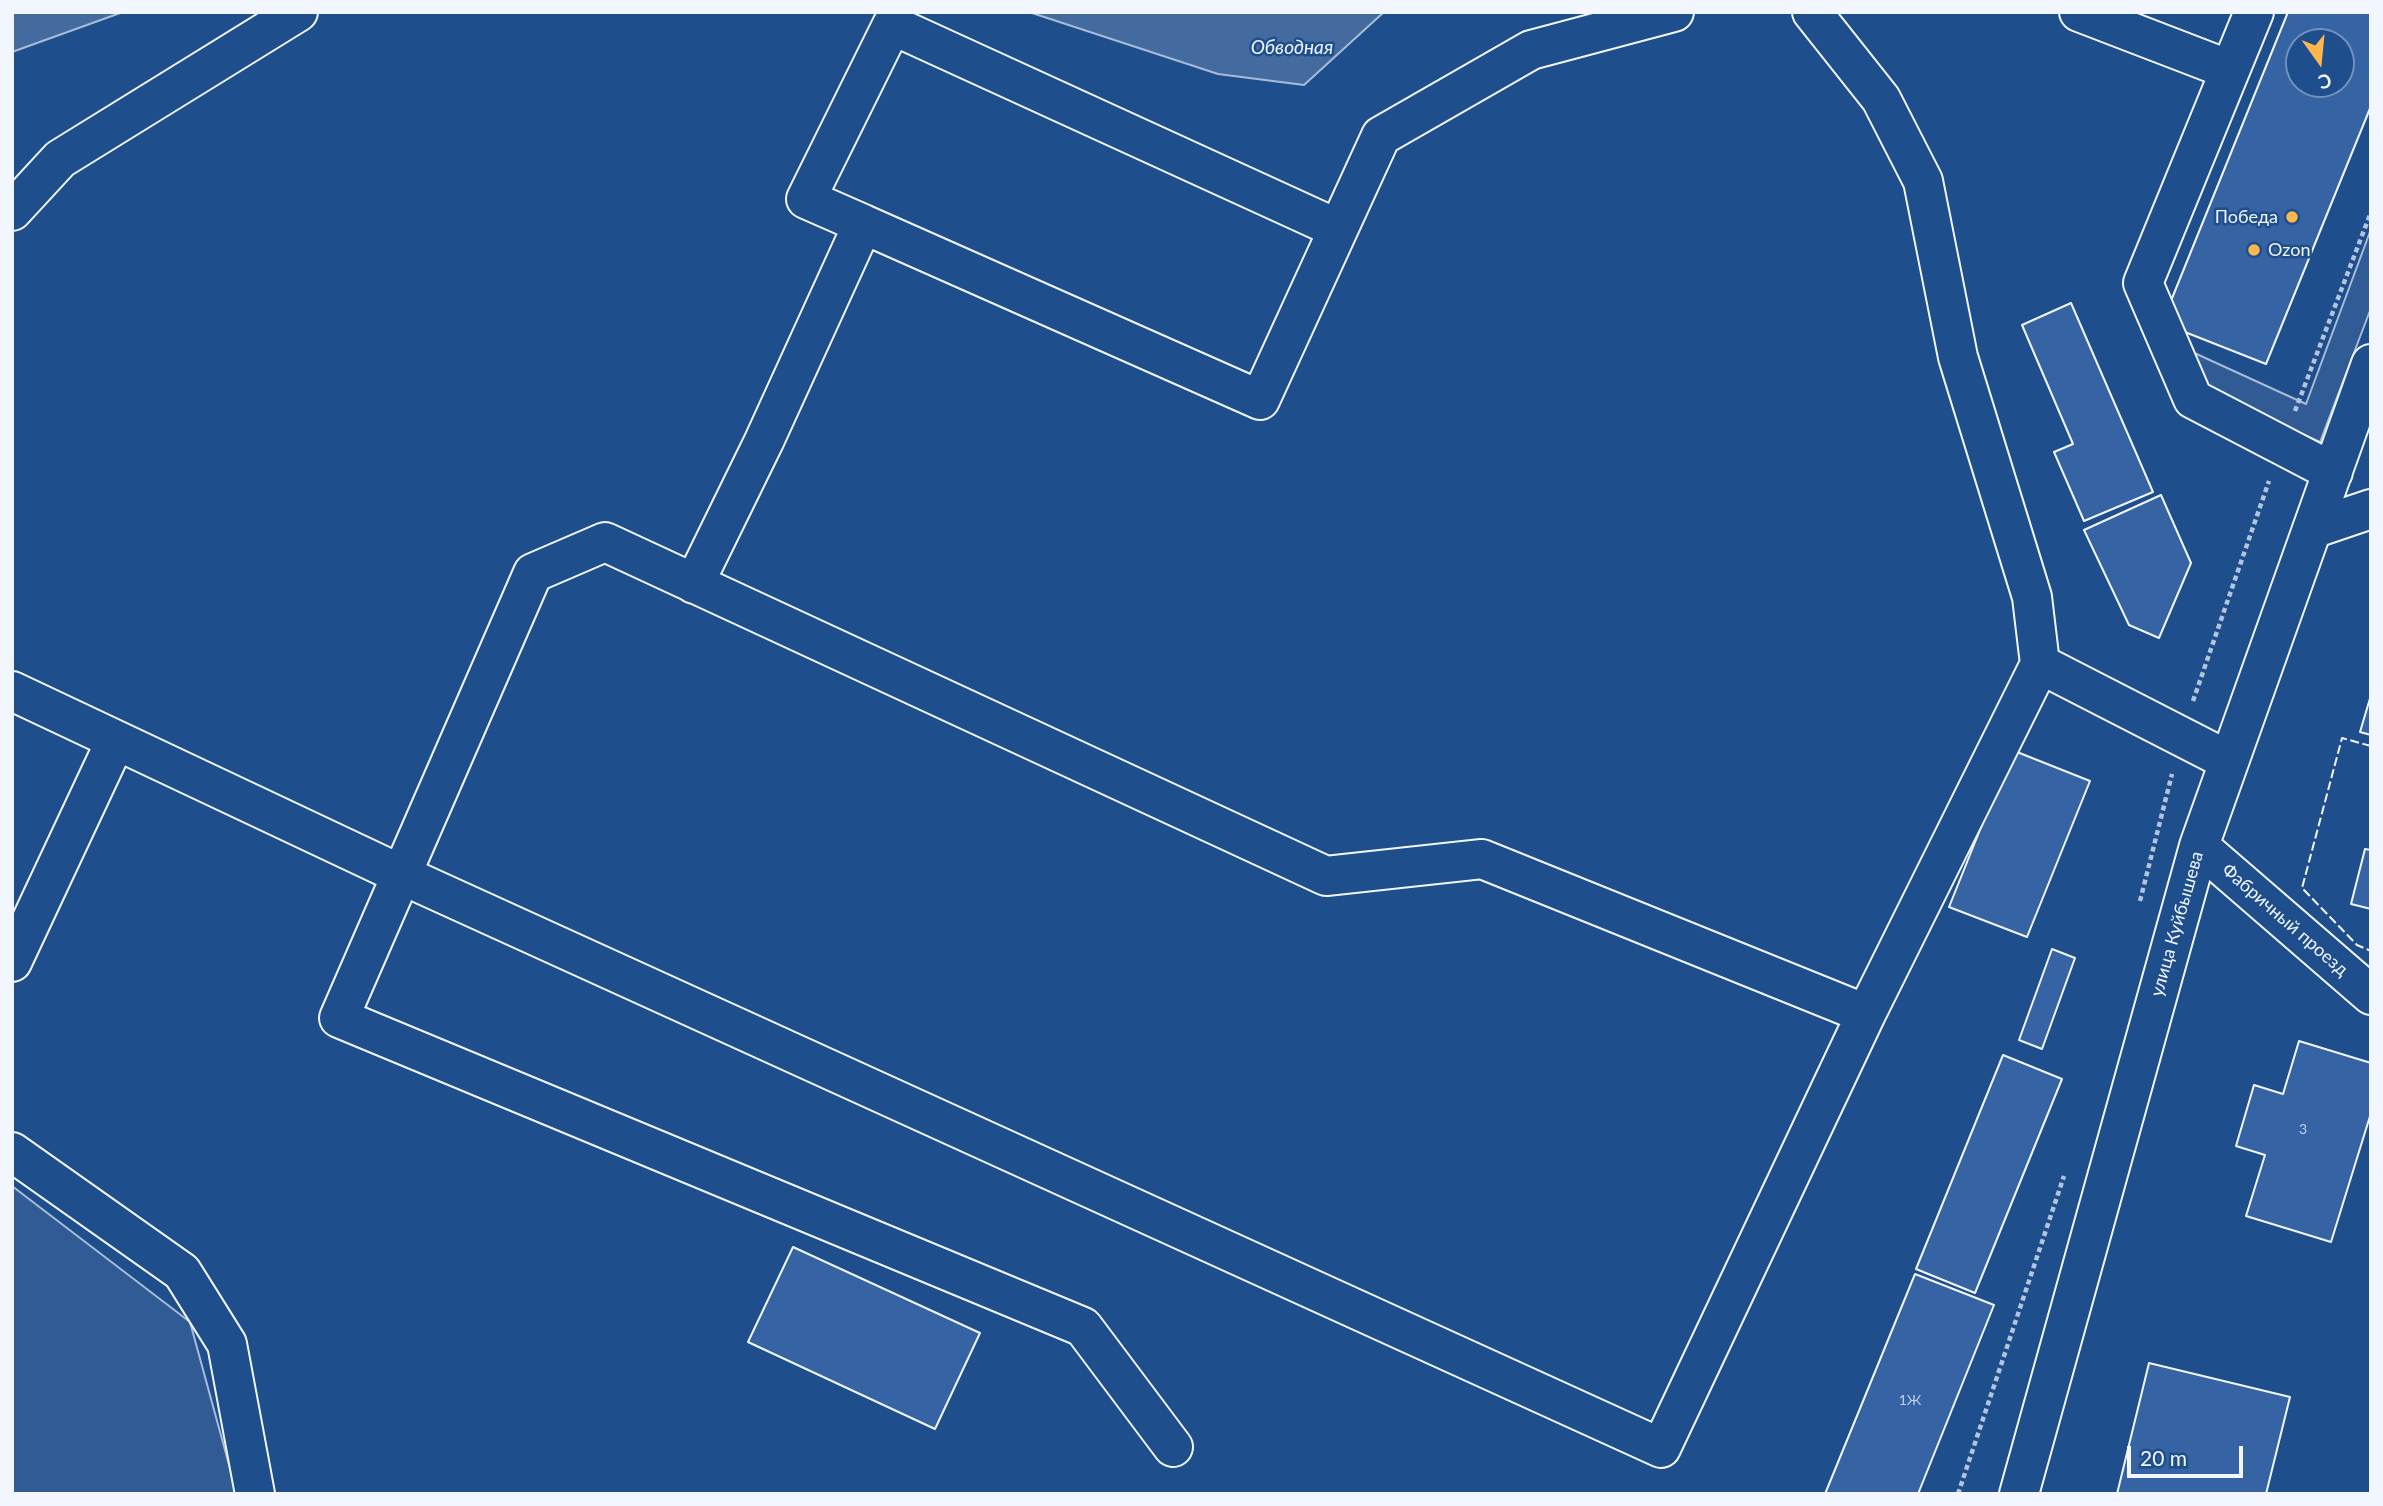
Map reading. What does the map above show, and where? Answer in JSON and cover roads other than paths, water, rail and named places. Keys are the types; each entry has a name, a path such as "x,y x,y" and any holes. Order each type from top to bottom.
{"street":[{"path":"12,211 60,159 298,12"},
{"path":"1338,229 882,18 806,199 1260,400 1381,136 1531,50 1674,12"},
{"path":"12,691 402,875 1661,1448 1866,1014 2040,664 2032,597 1958,357 1923,181 1881,99 1812,12"},
{"path":"2254,12 2143,283 2193,399 2333,472"},
{"path":"2103,17 2230,70"},
{"path":"694,583 764,441 863,224"},
{"name":"улица Куйбышева","path":"2019,1494 2199,846 2371,364"},
{"path":"2312,529 2371,509"},
{"path":"1173,1447 1083,1327 339,1018 533,573 605,542 1325,876 1482,859 1866,1014"},
{"path":"2040,664 2229,761"},
{"path":"17,938 116,740"},
{"name":"Фабричный проезд","path":"2199,846 2371,995"},
{"path":"12,1152 182,1272 228,1344 255,1494"}],"water":[{"path":"12,12 123,12 12,52"},
{"name":"Обводная","path":"1029,12 1384,12 1304,85 1218,74"}],"place":[{"name":"Победа","path":"2292,217"},
{"name":"Ozon","path":"2254,250"}]}
